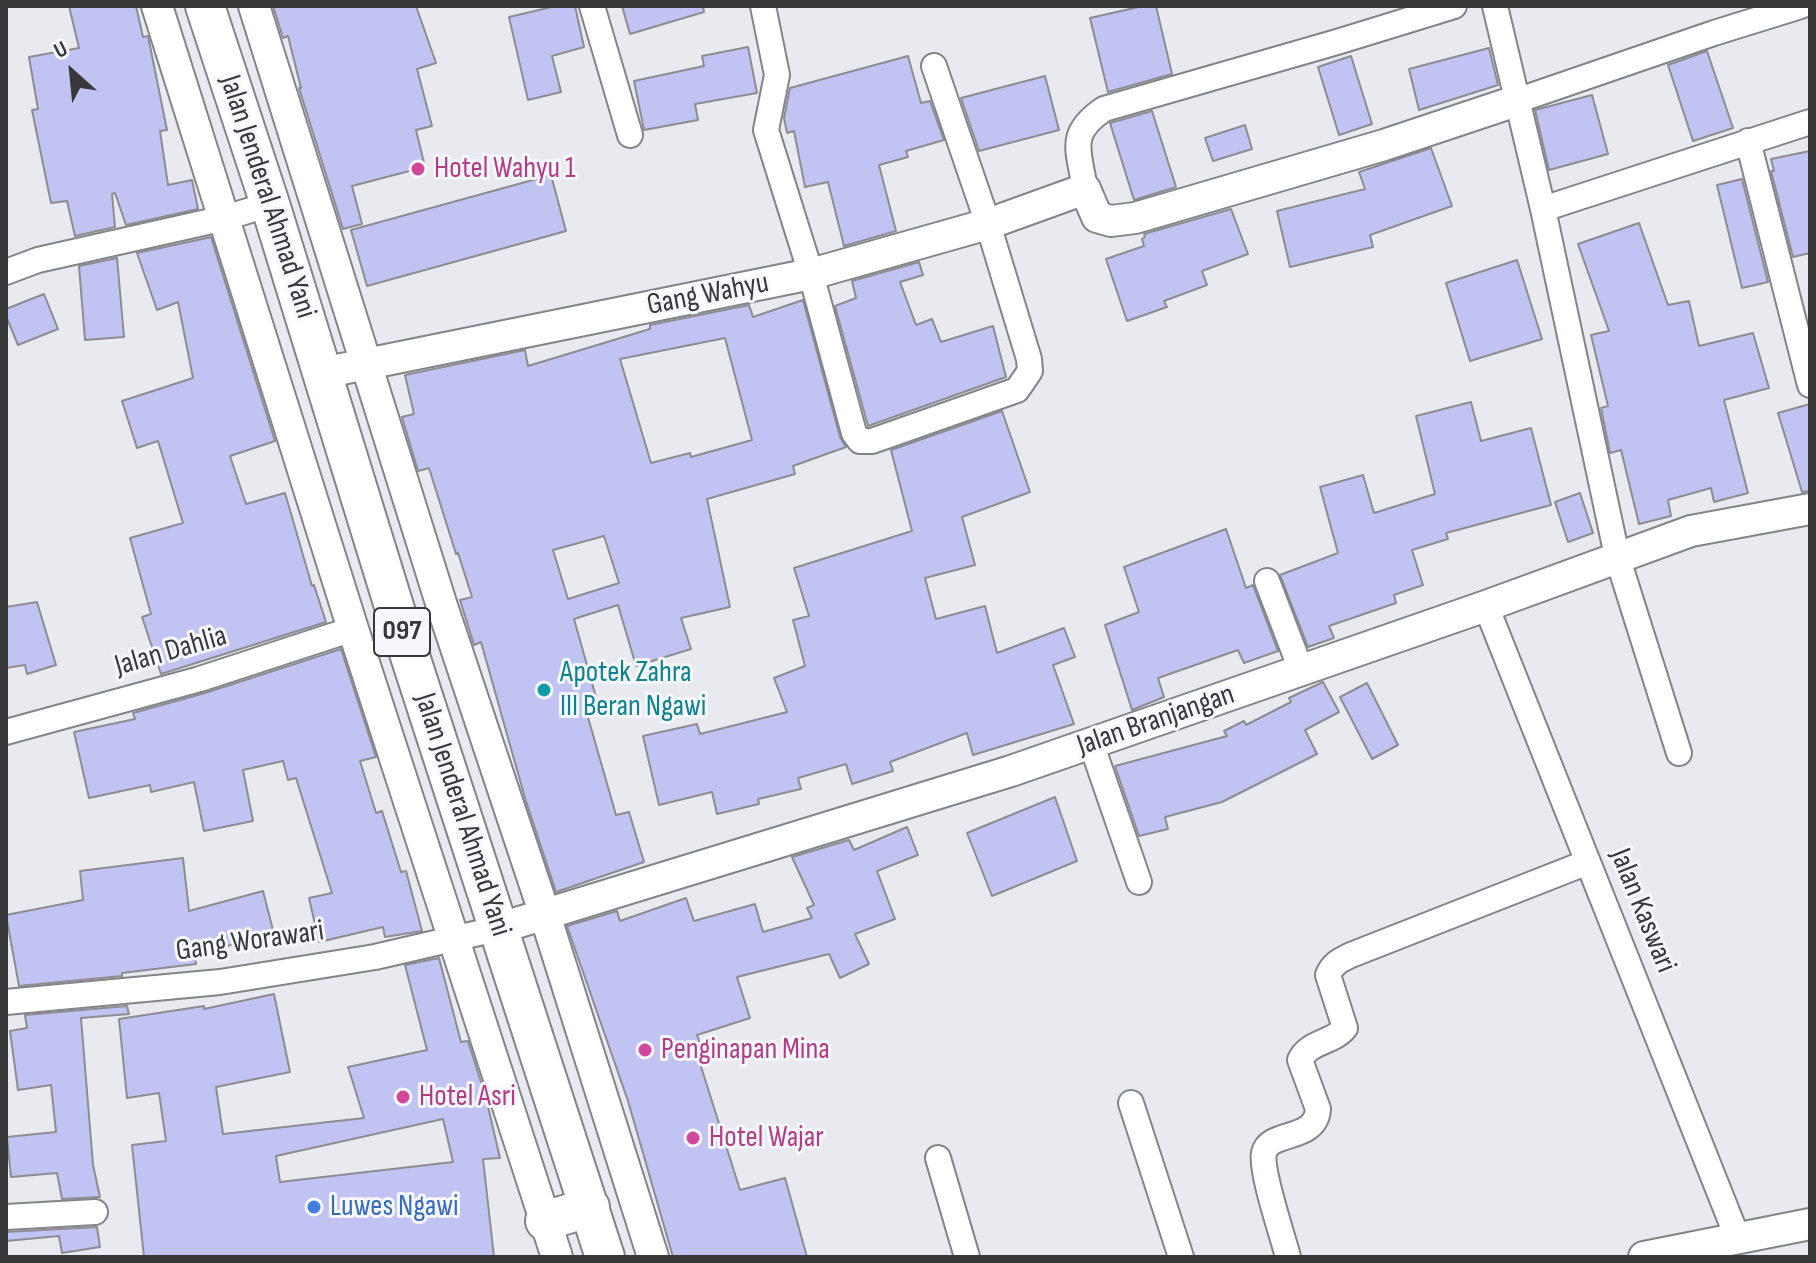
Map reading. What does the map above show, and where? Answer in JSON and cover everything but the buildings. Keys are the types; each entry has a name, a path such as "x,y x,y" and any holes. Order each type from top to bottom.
{"main road":[{"name":"Jalan Jenderal Ahmad Yani","path":"205,6 270,204 397,616 605,1257"},
{"path":"545,1221 590,1207"}],"street":[{"path":"157,6 353,629 557,1257"},
{"path":"254,6 441,603 545,915 653,1257"},
{"path":"592,6 630,135"},
{"path":"763,6 777,75 766,130 811,274 854,433 860,441 872,441 1017,390 1030,371 988,224 934,66"},
{"path":"1454,6 1104,109 1085,121 1077,141 1085,189 1097,217 1111,221 1135,218 1384,145 1801,6"},
{"path":"1495,6 1543,209 1617,556 1679,753"},
{"path":"1543,209 1810,122"},
{"path":"1748,141 1810,385"},
{"name":"Gang Wahyu","path":"322,373 811,274 988,224 1085,189"},
{"path":"6,272 38,260 225,218 270,204"},
{"name":"Jalan Branjangan","path":"500,928 996,776 1486,606 1691,531 1810,509"},
{"path":"1267,581 1301,670"},
{"path":"353,629 441,603"},
{"name":"Jalan Kaswari","path":"1486,606 1738,1239"},
{"name":"Jalan Dahlia","path":"6,732 200,679 353,629"},
{"path":"1091,743 1139,882"},
{"path":"1288,1257 1264,1153 1269,1146 1311,1128 1317,1117 1318,1109 1300,1060 1310,1048 1345,1028 1328,975 1331,968 1351,955 1588,862"},
{"name":"Gang Worawari","path":"6,1002 220,982 375,957 500,928"},
{"path":"1131,1103 1181,1257"},
{"path":"938,1158 967,1257"},
{"path":"6,1217 95,1212"},
{"path":"1644,1257 1810,1224"}],"place":[{"name":"Hotel Wahyu 1","path":"418,169"},
{"name":"Apotek Zahra III Beran Ngawi","path":"544,690"},
{"name":"Penginapan Mina","path":"645,1050"},
{"name":"Hotel Asri","path":"403,1097"},
{"name":"Hotel Wajar","path":"693,1138"},
{"name":"Luwes Ngawi","path":"314,1207"}]}
